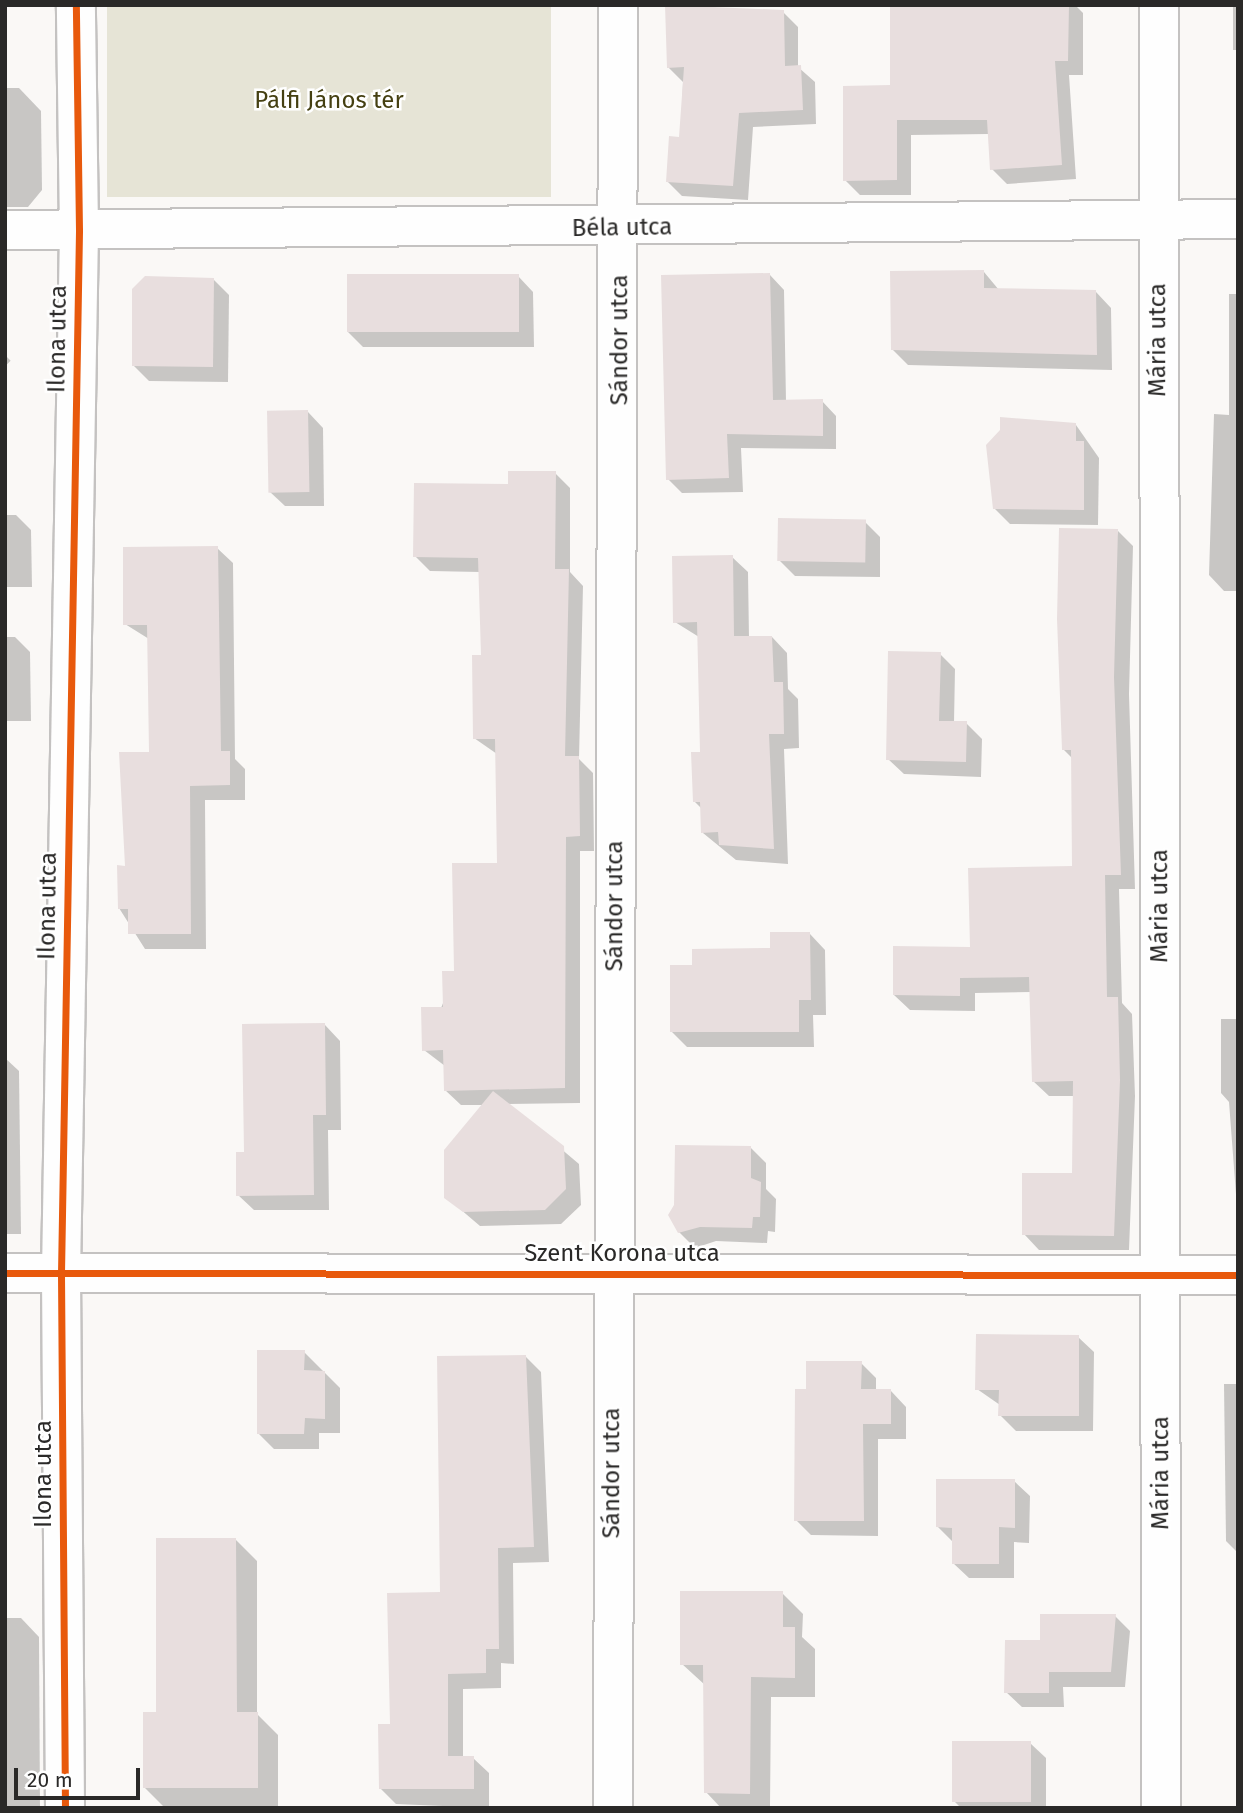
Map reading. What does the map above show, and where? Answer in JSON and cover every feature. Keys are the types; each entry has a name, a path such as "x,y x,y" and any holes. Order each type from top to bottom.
{"street":[{"name":"Ilona utca","path":"65,1808 61,1273 79,230 76,5"},
{"name":"Sándor utca","path":"612,1808 612,1273 621,228 618,5"},
{"name":"Mária utca","path":"1159,5 1157,219 1162,1275 1161,1808"},
{"name":"Béla utca","path":"5,230 621,228 1238,219"},
{"name":"Szent Korona utca","path":"5,1273 1238,1275"}],"green space":[{"name":"Pálfi János tér","path":"107,5 551,5 551,197 107,197"}],"building":[{"path":"665,5 784,10 785,66 801,65 803,110 739,113 733,186 666,182 669,136 679,137 684,67 667,68"},
{"path":"890,5 1069,5 1068,61 1055,61 1062,165 990,170 987,120 897,120 897,180 843,181 843,86 890,85"},
{"path":"984,270 984,288 1096,290 1097,355 891,350 890,271"},
{"path":"770,273 773,400 823,399 823,436 727,434 729,478 666,480 661,275"},
{"path":"347,274 519,274 519,332 347,332"},
{"path":"145,276 214,278 213,367 132,366 132,289"},
{"path":"308,410 309,492 268,493 267,411"},
{"path":"1000,417 1076,423 1076,441 1084,441 1084,510 993,509 986,445 1000,430"},
{"path":"508,471 556,471 555,569 569,569 565,756 579,756 580,836 566,837 565,1088 444,1091 443,1050 422,1051 421,1007 443,1007 442,971 454,971 452,863 497,863 495,739 473,739 472,655 481,655 478,558 413,557 414,483 508,484"},
{"path":"778,518 866,520 865,563 777,561"},
{"path":"1059,528 1118,529 1114,677 1121,875 1105,875 1107,997 1118,997 1120,1080 1114,1236 1022,1235 1022,1173 1072,1173 1073,1081 1032,1082 1029,977 960,978 960,996 893,995 893,946 970,947 968,868 1072,866 1071,750 1062,750 1057,619"},
{"path":"218,546 221,751 230,751 230,785 190,786 191,934 128,934 128,909 118,909 117,865 125,866 119,752 149,752 147,625 123,625 123,547"},
{"path":"733,555 734,636 772,636 774,682 783,682 784,734 769,734 774,849 719,845 718,832 701,833 700,802 693,802 691,752 700,752 697,622 673,623 672,556"},
{"path":"888,651 941,652 939,721 967,721 966,762 886,760"},
{"path":"770,932 810,932 811,1000 799,1000 799,1032 670,1032 670,965 692,965 692,949 770,948"},
{"path":"325,1023 326,1115 313,1115 314,1195 236,1196 236,1152 244,1152 242,1024"},
{"path":"493,1091 564,1146 566,1189 545,1210 463,1212 444,1198 444,1150"},
{"path":"675,1145 751,1146 751,1178 761,1182 760,1217 753,1217 752,1228 700,1227 678,1233 668,1215 674,1205"},
{"path":"976,1334 1079,1335 1079,1416 998,1416 999,1390 975,1390"},
{"path":"257,1350 305,1350 304,1370 325,1371 325,1419 305,1418 304,1434 257,1434"},
{"path":"526,1355 534,1547 498,1548 499,1649 486,1649 486,1673 448,1674 448,1756 474,1756 474,1789 379,1789 378,1724 390,1724 387,1593 440,1592 437,1356"},
{"path":"806,1361 862,1361 861,1389 891,1389 891,1424 863,1424 864,1521 794,1521 795,1389 806,1389"},
{"path":"936,1479 1015,1479 1015,1528 999,1527 999,1564 952,1564 952,1528 936,1527"},
{"path":"156,1538 236,1538 237,1712 258,1712 258,1788 143,1788 143,1712 156,1712"},
{"path":"680,1591 783,1591 783,1627 795,1627 795,1678 751,1677 750,1794 704,1793 703,1665 680,1665"},
{"path":"1040,1614 1116,1614 1111,1672 1049,1672 1049,1693 1004,1693 1005,1640 1040,1640"},
{"path":"952,1741 1031,1741 1031,1802 952,1802"}],"cycle path":[{"path":"65,1808 61,1273 79,230 76,5"},
{"path":"5,1273 1238,1275"}]}
